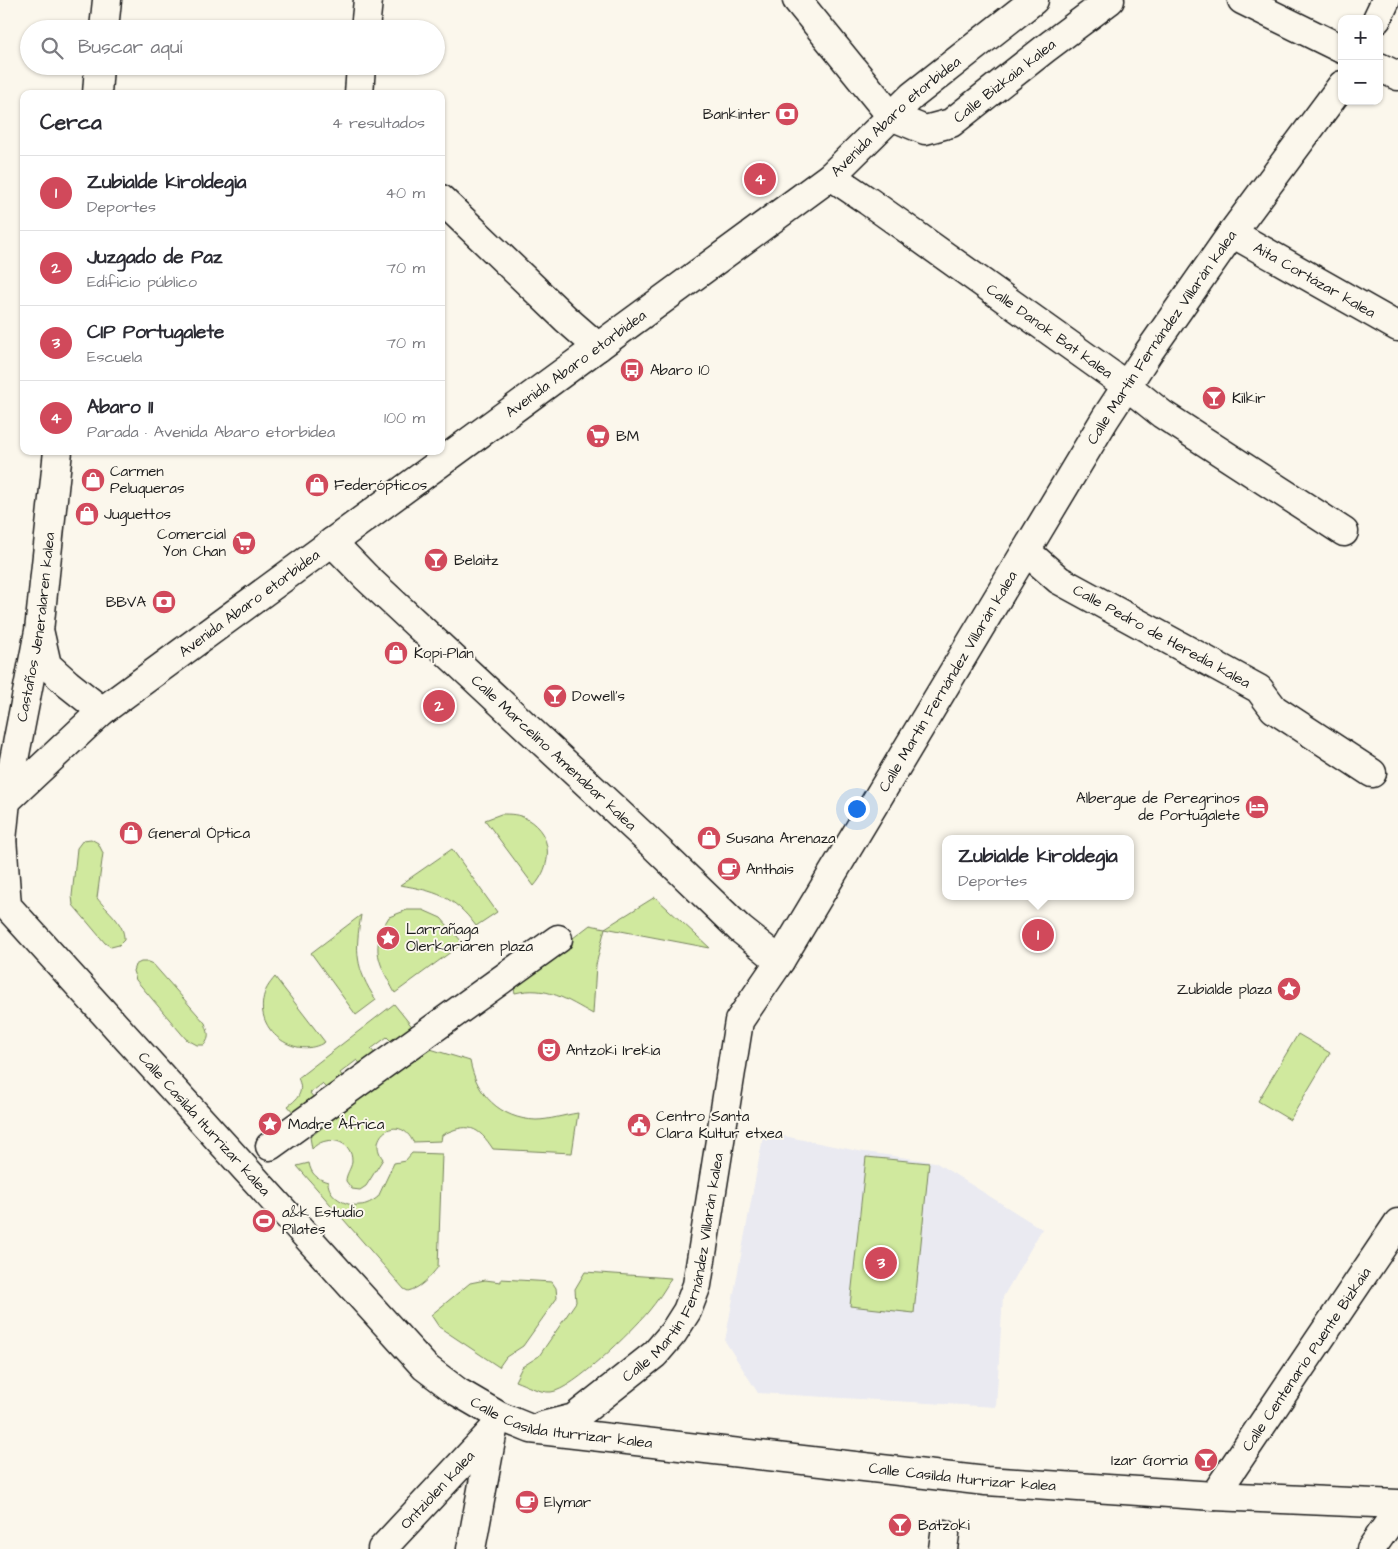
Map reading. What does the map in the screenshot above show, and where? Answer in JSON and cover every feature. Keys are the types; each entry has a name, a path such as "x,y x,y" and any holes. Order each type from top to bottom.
{"street":[{"path":"105,20 107,0"},
{"path":"366,20 368,0"},
{"path":"797,0 891,116"},
{"name":"Avenida Abaro etorbidea","path":"3,801 102,711 831,176 912,96 1034,0"},
{"name":"Calle Bizkaia kalea","path":"891,116 925,130 951,123 1110,0"},
{"path":"1242,0 1338,47"},
{"path":"1379,15 1386,0"},
{"path":"1383,69 1398,76"},
{"path":"97,90 99,75"},
{"path":"359,90 360,75"},
{"name":"Calle Martín Fernández Villarán kalea","path":"531,1429 574,1418 655,1354 673,1333 687,1311 697,1285 739,1021 780,961 1126,386 1232,233 1338,90"},
{"name":"Calle Danok Bat kalea","path":"831,176 1126,386 1162,414 1344,532"},
{"path":"445,203 566,319 598,346"},
{"name":"Aita Cortázar kalea","path":"1232,233 1398,327"},
{"name":"Castaños Jeneralaren kalea","path":"1,845 3,801 39,631 58,455"},
{"name":"Calle Marcelino Amenabar kalea","path":"332,542 373,584 653,845 740,929 780,961"},
{"name":"Calle Pedro de Heredia kalea","path":"1026,551 1059,580 1259,689 1274,709 1372,773"},
{"path":"39,631 47,665 102,711"},
{"name":"Avenida Abaro etorbidea","path":"1,845 102,711"},
{"name":"Calle Casilda Iturrizar kalea","path":"1,845 7,906 425,1367 458,1392 499,1416 531,1429 986,1481 1214,1496 1398,1504"},
{"path":"270,1146 558,939"},
{"name":"Calle Centenario Puente Bizkaia","path":"1214,1496 1398,1223"},
{"name":"Ontziolen kalea","path":"382,1549 493,1430 471,1549"},
{"path":"1371,1549 1398,1510"}],"shaded area":[{"path":"764,1132 858,1151 935,1162 1042,1229 1003,1297 996,1407 758,1393 725,1341"}],"green space":[{"path":"501,814 524,817 542,833 546,842 547,860 540,878 534,886 485,820"},
{"path":"91,839 98,843 103,853 97,898 119,923 124,934 124,940 119,945 111,947 105,943 73,905 72,896 77,848 83,840"},
{"path":"452,849 497,912 476,926 460,908 443,896 400,885"},
{"path":"655,897 710,948 605,928"},
{"path":"407,910 423,910 441,918 463,943 395,993 384,973 378,955 379,938 389,917"},
{"path":"361,915 358,959 360,969 376,1000 356,1015 311,953"},
{"path":"590,925 605,928 596,965 593,1014 547,992 526,991 515,993 513,984"},
{"path":"141,962 153,964 205,1023 208,1037 204,1045 197,1045 186,1039 136,980 133,971 135,965"},
{"path":"275,977 325,1042 314,1047 303,1048 281,1040 273,1033 266,1023 263,1012 263,1000 267,988"},
{"path":"394,1004 414,1029 394,1044 387,1037 371,1049 377,1056 363,1067 357,1060 340,1073 344,1078 328,1090 322,1084 310,1093 314,1098 294,1113 288,1106 299,1094 301,1087 298,1078"},
{"path":"1298,1034 1330,1053 1290,1120 1258,1101"},
{"path":"427,1048 470,1061 473,1073 484,1094 501,1110 511,1115 523,1119 536,1120 578,1113 572,1153 493,1149 482,1135 472,1128 459,1128 451,1131 442,1135 441,1141 413,1142 407,1133 393,1128 381,1135 378,1142 383,1159 366,1186 360,1190 352,1189 346,1181 352,1162 348,1148 337,1141 331,1140 317,1144 312,1149 310,1137"},
{"path":"412,1153 442,1154 438,1267 421,1285 408,1291 404,1289 297,1166 309,1163 313,1173 318,1178 328,1182 331,1192 339,1200 349,1204 362,1205 378,1197 394,1163 405,1161"},
{"path":"866,1157 929,1163 914,1313 850,1306"},
{"path":"585,1272 671,1278 658,1300 617,1345 587,1371 561,1389 547,1392 515,1381 522,1367 539,1356 576,1302 575,1289"},
{"path":"501,1279 552,1282 556,1288 557,1298 523,1346 506,1357 499,1367 439,1327 431,1315 470,1283 485,1280 501,1282"}],"place":[{"name":"Bankinter","path":"787,114"},
{"name":"Abaro 11","path":"760,179"},
{"name":"Abaro 10","path":"632,370"},
{"name":"Kilkir","path":"1214,398"},
{"name":"BM","path":"598,436"},
{"name":"Carmen Peluqueras","path":"93,480"},
{"name":"Federópticos","path":"317,485"},
{"name":"Juguettos","path":"87,514"},
{"name":"Comercial Yon Chan","path":"244,543"},
{"name":"Belaitz","path":"436,560"},
{"name":"BBVA","path":"164,602"},
{"name":"Kopi-Plan","path":"396,653"},
{"name":"Dowell's","path":"555,696"},
{"name":"Juzgado de Paz","path":"439,706"},
{"name":"Albergue de Peregrinos de Portugalete","path":"1257,807"},
{"name":"General Óptica","path":"131,833"},
{"name":"Susana Arenaza","path":"709,838"},
{"name":"Anthais","path":"729,869"},
{"name":"Zubialde kiroldegia","path":"1038,935"},
{"name":"Larrañaga Olerkariaren plaza","path":"388,938"},
{"name":"Zubialde plaza","path":"1289,989"},
{"name":"Antzoki Irekia","path":"549,1050"},
{"name":"Madre África","path":"270,1124"},
{"name":"Centro Santa Clara Kultur etxea","path":"639,1125"},
{"name":"a&k Estudio Pilates","path":"264,1221"},
{"name":"CIP Portugalete","path":"881,1263"},
{"name":"Izar Gorria","path":"1206,1460"},
{"name":"Elymar","path":"527,1502"},
{"name":"Batzoki","path":"900,1525"}]}
